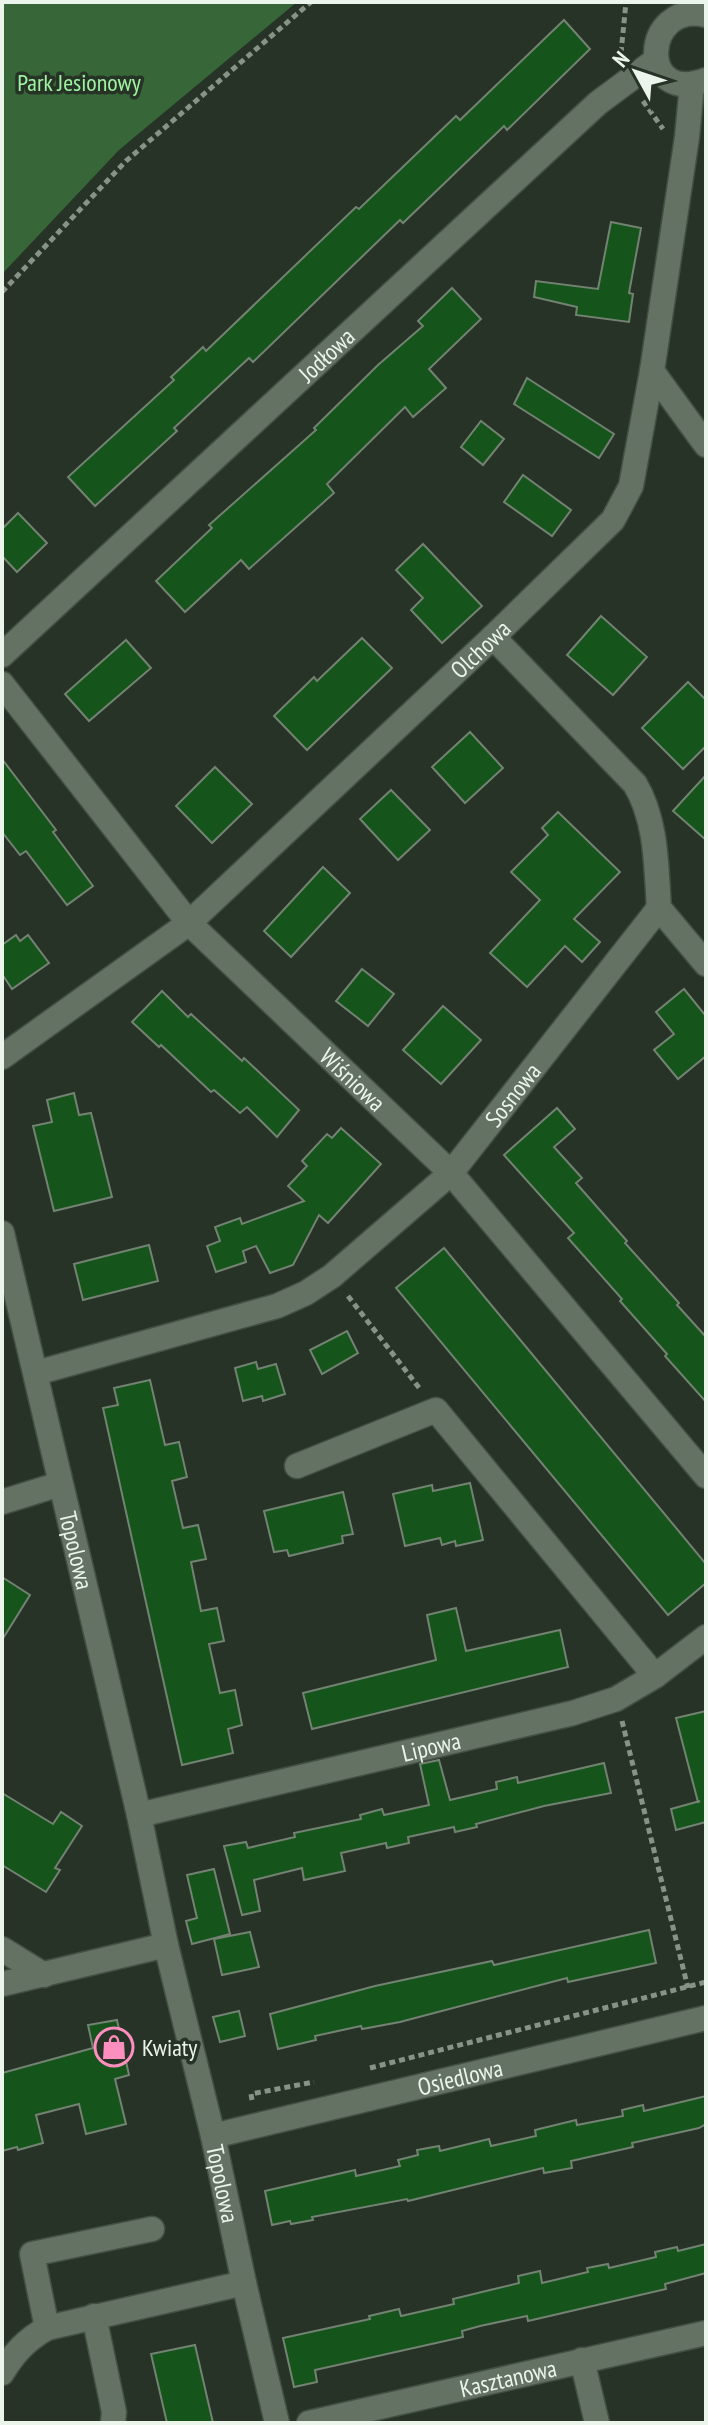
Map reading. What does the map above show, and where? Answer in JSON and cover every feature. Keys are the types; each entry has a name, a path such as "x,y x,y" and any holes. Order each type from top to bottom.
{"street":[{"path":"694,10 672,17 660,28 655,43 656,60 665,73 677,81 699,82"},
{"name":"Jodłowa","path":"2,655 598,103 656,60"},
{"name":"Olchowa","path":"2,1057 189,923 613,520 631,486 652,371 687,137 699,82"},
{"path":"652,371 706,445"},
{"path":"493,637 635,784 645,800 651,826 659,908 706,964"},
{"name":"Wiśniowa","path":"2,684 189,923 451,1173 706,1476"},
{"name":"Sosnowa","path":"36,1373 277,1306 306,1293 332,1276 451,1173 659,908"},
{"name":"Topolowa","path":"2,1233 139,1815 166,1945 213,2136 277,2423"},
{"path":"297,1466 436,1410 655,1676"},
{"name":"Topolowa","path":"2,1502 60,1484"},
{"name":"Lipowa","path":"139,1815 573,1713 616,1699 655,1676 706,1637"},
{"path":"2,1984 166,1945"},
{"path":"2,1949 44,1975"},
{"name":"Osiedlowa","path":"213,2136 706,2018"},
{"path":"47,2328 32,2254 152,2229"},
{"path":"2,2373 12,2356 29,2338 47,2328 244,2283"},
{"path":"94,2316 114,2412 113,2423"},
{"name":"Kasztanowa","path":"309,2423 706,2333"},
{"path":"582,2360 597,2423"}],"path":[{"path":"2,292 126,161 311,2"},
{"path":"332,1276 436,1410"},
{"path":"616,1699 688,1988"},
{"path":"369,2069 706,1982"},
{"path":"256,2126 251,2094 324,2080"}],"green space":[{"name":"Park Jesionowy","path":"2,2 297,2 119,150 2,274"}],"building":[{"path":"564,20 590,49 507,130 504,126 403,223 400,220 253,362 249,358 174,428 177,431 95,506 68,477 174,380 171,377 203,347 206,351 356,207 359,209 456,116 460,120"},
{"path":"611,222 641,228 629,293 633,294 629,322 576,315 577,307 534,297 536,281 598,289"},
{"path":"452,288 481,319 429,369 446,388 413,417 405,407 327,484 334,493 249,569 241,560 185,612 156,581 212,528 209,525 316,430 314,428 378,365 423,326 418,321"},
{"path":"527,378 614,434 599,458 514,404"},
{"path":"481,421 504,439 483,465 461,447"},
{"path":"523,475 571,510 552,536 504,502"},
{"path":"18,513 47,543 17,572 2,556 2,529"},
{"path":"423,544 482,606 442,643 411,610 423,598 396,570"},
{"path":"601,616 647,657 613,695 567,655"},
{"path":"362,638 392,668 307,750 274,716 314,677 317,681"},
{"path":"126,640 151,668 89,721 65,694"},
{"path":"688,682 706,700 706,746 683,769 642,728"},
{"path":"470,732 503,768 465,803 432,767"},
{"path":"2,759 56,830 53,832 93,886 67,905 26,851 20,855 2,832"},
{"path":"215,767 252,804 212,843 176,806"},
{"path":"706,775 706,840 673,811"},
{"path":"391,790 430,830 398,860 360,819"},
{"path":"558,812 620,872 574,919 600,942 582,962 565,946 527,987 490,953 540,900 511,872 548,835 542,828"},
{"path":"323,867 350,893 291,957 264,931"},
{"path":"16,935 20,941 28,935 49,963 12,989 2,974 2,945"},
{"path":"362,969 394,994 368,1026 336,1001"},
{"path":"684,989 706,1016 706,1056 678,1079 654,1050 674,1034 656,1012"},
{"path":"162,991 188,1017 191,1014 242,1061 244,1058 299,1110 277,1137 247,1107 240,1113 214,1090 211,1092 132,1022"},
{"path":"443,1006 481,1040 441,1084 403,1050"},
{"path":"74,1093 79,1115 91,1113 112,1197 54,1211 33,1126 52,1122 47,1100"},
{"path":"557,1108 575,1129 554,1147 582,1178 576,1183 706,1337 706,1402 568,1238 574,1233 504,1155"},
{"path":"341,1128 381,1164 328,1223 319,1215 293,1265 270,1273 256,1246 243,1251 246,1262 216,1272 207,1246 220,1241 215,1227 240,1218 242,1224 304,1201 288,1186 307,1166 302,1161 327,1134 332,1138"},
{"path":"149,1245 158,1281 83,1300 74,1264"},
{"path":"444,1248 706,1564 706,1583 668,1615 396,1288"},
{"path":"347,1331 358,1353 322,1374 310,1350"},
{"path":"256,1362 258,1369 276,1364 285,1394 263,1401 262,1396 243,1401 235,1368"},
{"path":"150,1380 165,1445 179,1442 187,1477 172,1481 183,1528 198,1525 206,1559 191,1562 201,1611 217,1608 224,1641 209,1644 220,1693 235,1690 242,1725 228,1729 233,1753 182,1765 103,1408 118,1405 114,1388"},
{"path":"470,1483 483,1540 456,1546 455,1541 442,1545 440,1538 405,1546 393,1494 432,1485 433,1491"},
{"path":"343,1492 353,1534 342,1536 343,1543 289,1556 287,1550 274,1552 264,1511"},
{"path":"2,1577 30,1595 2,1640"},
{"path":"456,1608 466,1651 560,1630 568,1667 312,1729 303,1693 436,1660 427,1615"},
{"path":"706,1711 706,1822 676,1830 671,1809 698,1802 676,1718"},
{"path":"439,1760 450,1800 497,1789 496,1782 517,1777 518,1783 604,1763 611,1793 544,1806 455,1832 454,1827 408,1837 409,1843 387,1848 386,1843 341,1853 345,1871 304,1880 302,1868 254,1880 260,1911 242,1915 224,1846 246,1842 248,1848 295,1837 294,1833 361,1819 360,1815 382,1809 384,1815 429,1805 420,1764"},
{"path":"2,1793 53,1824 61,1812 82,1826 55,1868 60,1870 46,1892 2,1865"},
{"path":"214,1869 230,1934 192,1944 186,1921 197,1918 187,1875"},
{"path":"649,1930 656,1963 568,1982 567,1978 400,2022 315,2036 316,2040 278,2049 270,2014 375,1986 492,1961 494,1965"},
{"path":"250,1932 259,1967 222,1975 214,1939"},
{"path":"239,2011 245,2036 220,2042 213,2017"},
{"path":"117,2020 129,2075 115,2079 126,2124 86,2134 79,2104 36,2115 43,2143 2,2151 2,2073 93,2048 88,2025"},
{"path":"706,2096 706,2124 699,2128 571,2161 572,2168 544,2173 543,2168 408,2201 272,2225 265,2191 355,2170 356,2176 400,2166 398,2160 418,2155 417,2150 439,2146 440,2151 489,2139 491,2146 536,2136 535,2130 576,2120 577,2125 623,2116 622,2110 643,2105 644,2111"},
{"path":"706,2244 706,2273 665,2284 666,2289 528,2321 527,2316 480,2326 462,2331 463,2337 315,2370 317,2382 294,2387 283,2338 370,2319 369,2316 399,2309 401,2316 454,2304 453,2299 519,2283 518,2276 540,2271 542,2283 588,2272 587,2268 608,2264 609,2268 656,2257 655,2252 677,2247 678,2251"},
{"path":"195,2345 213,2423 167,2423 151,2354"}],"place":[{"name":"Kwiaty","path":"114,2047"}]}
